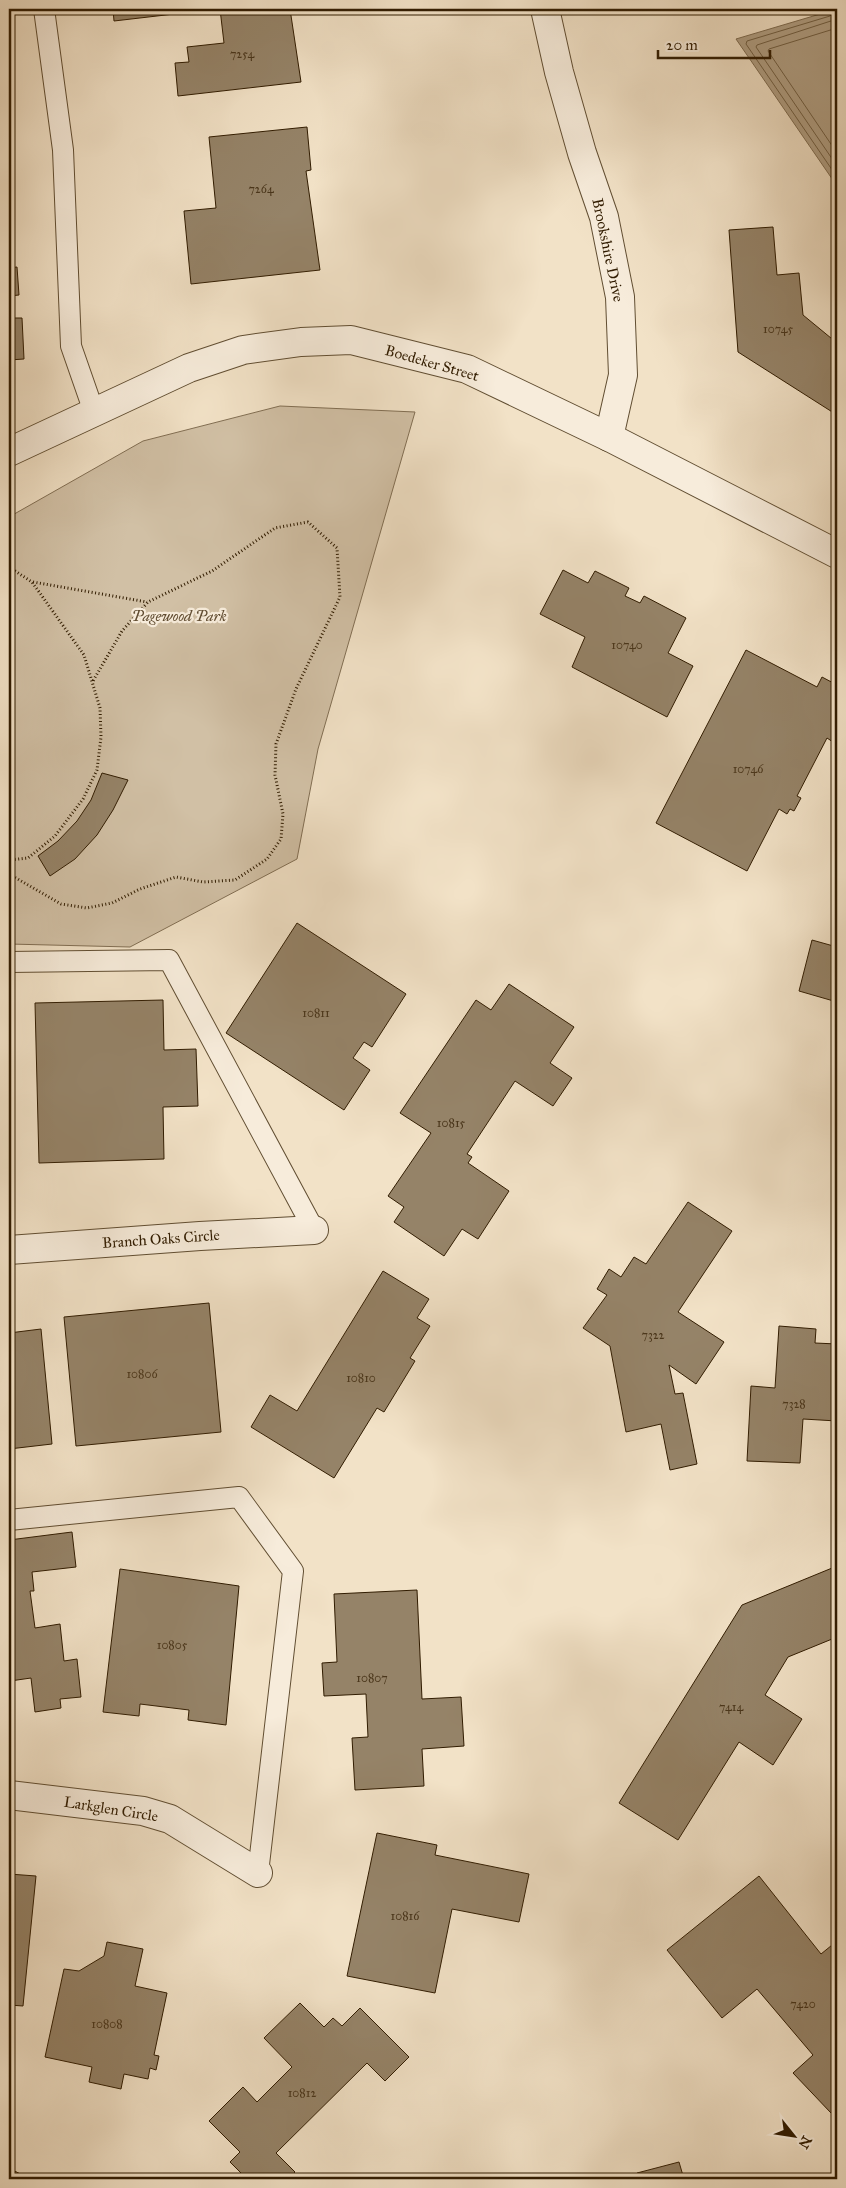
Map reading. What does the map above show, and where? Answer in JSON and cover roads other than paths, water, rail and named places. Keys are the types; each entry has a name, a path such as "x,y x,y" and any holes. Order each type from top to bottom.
{"street":[{"name":"Brookshire Drive","path":"545,9 582,153 604,217 620,297 623,376 609,437"},
{"name":"Boedeker Street","path":"9,452 189,368 244,350 302,342 351,340 467,369 609,437 837,554"},
{"name":"Branch Oaks Circle","path":"9,1250 314,1230"},
{"name":"Larkglen Circle","path":"9,1795 143,1811 170,1820 258,1873"}],"lane":[{"path":"44,9 63,150 71,346 94,412"},
{"path":"9,962 169,960 314,1230"},
{"path":"9,1520 239,1497 293,1571 258,1873"}],"water":[{"path":"837,9 837,186 736,39"}],"park label":[{"name":"Pagewood Park","path":"179,616"}]}
